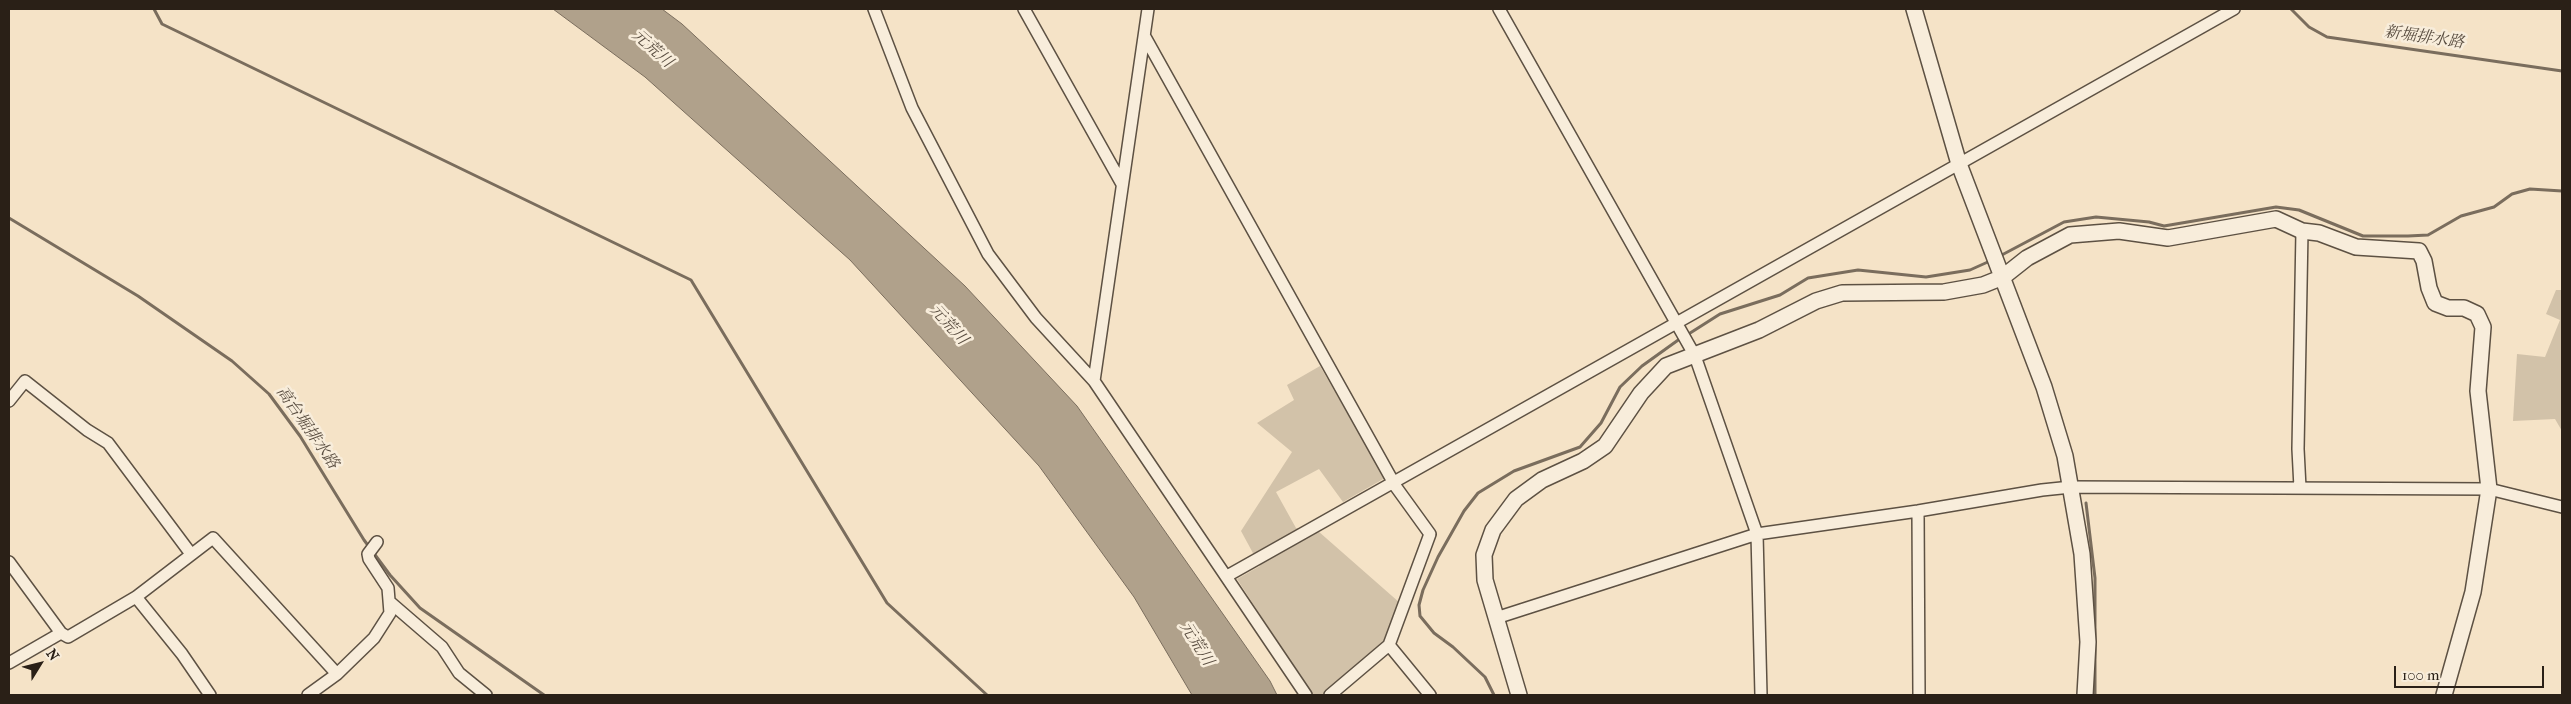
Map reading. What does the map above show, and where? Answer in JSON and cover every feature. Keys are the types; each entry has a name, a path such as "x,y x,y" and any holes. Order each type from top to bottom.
{"street":[{"path":"874,9 912,108 988,254 1036,318 1094,381 1306,695"},
{"path":"1024,9 1122,184"},
{"path":"1094,381 1148,9"},
{"path":"1499,9 1695,356 1756,534 1760,695"},
{"path":"1914,9 1959,164 2044,387 2065,456 2082,554 2086,599 2088,642 2085,695"},
{"path":"1227,576 2234,9"},
{"path":"1144,38 1394,482 1430,534 1389,645 1330,695"},
{"path":"1519,695 1485,580 1484,555 1493,530 1516,499 1542,480 1583,462 1606,446 1641,393 1666,366 1759,330 1816,301 1842,293 1944,292 1983,285 2003,277 2050,245 2070,235 2120,231 2168,238 2276,219 2302,231 2319,233 2356,247 2420,251 2424,261 2427,281 2435,302 2448,308 2464,308 2477,314 2483,326 2478,391 2489,489 2473,592 2444,695"},
{"path":"2300,488 2298,440 2302,231"},
{"path":"9,400 25,381 87,430 108,443 191,554"},
{"path":"1496,618 1756,534 2071,487 2489,489 2562,507"},
{"path":"1918,511 1919,695"},
{"path":"9,562 61,633 68,637 136,597 213,538 337,674"},
{"path":"308,695 337,674 374,638 390,613 391,603 388,588 369,559 368,554 377,542"},
{"path":"136,597 182,654 210,695"},
{"path":"391,603 442,647 459,673 486,695"},
{"path":"9,663 61,633"},
{"path":"1389,645 1430,695"}],"shaded area":[{"path":"2556,290 2562,290 2562,431 2555,419 2513,421 2517,354 2545,357 2560,320 2546,314"},
{"path":"1320,366 1385,478 1343,502 1319,469 1276,492 1296,528 1318,531 1400,603 1382,646 1325,695 1312,695 1237,579 1260,566 1241,531 1292,452 1257,423 1294,400 1287,385"}],"water":[{"name":"元荒川","path":"553,9 662,9 682,24 965,286 1077,406 1270,681 1277,695 1192,695 1134,597 1039,466 850,260 645,77"}],"waterway":[{"path":"154,9 162,24 691,280 887,603 987,695"},
{"name":"新堀排水路","path":"2291,9 2309,27 2327,37 2562,71"},
{"path":"1998,257 2064,222 2096,217 2149,222 2164,226 2276,207 2299,210 2363,236 2428,235 2461,216 2494,207 2512,194 2530,189 2562,191"},
{"name":"高台堀排水路","path":"9,218 138,296 232,361 269,394 300,436 364,540 390,575 420,608 544,695"},
{"path":"1687,335 1720,314 1780,295 1808,278 1858,270 1926,277 1970,270 1990,261"},
{"path":"1494,695 1485,677 1453,647 1434,633 1420,616 1419,605 1423,590 1438,557 1464,511 1478,493 1514,471 1580,447 1601,423 1620,387 1642,366 1681,338"},
{"path":"2086,503 2095,578 2095,695"}]}
